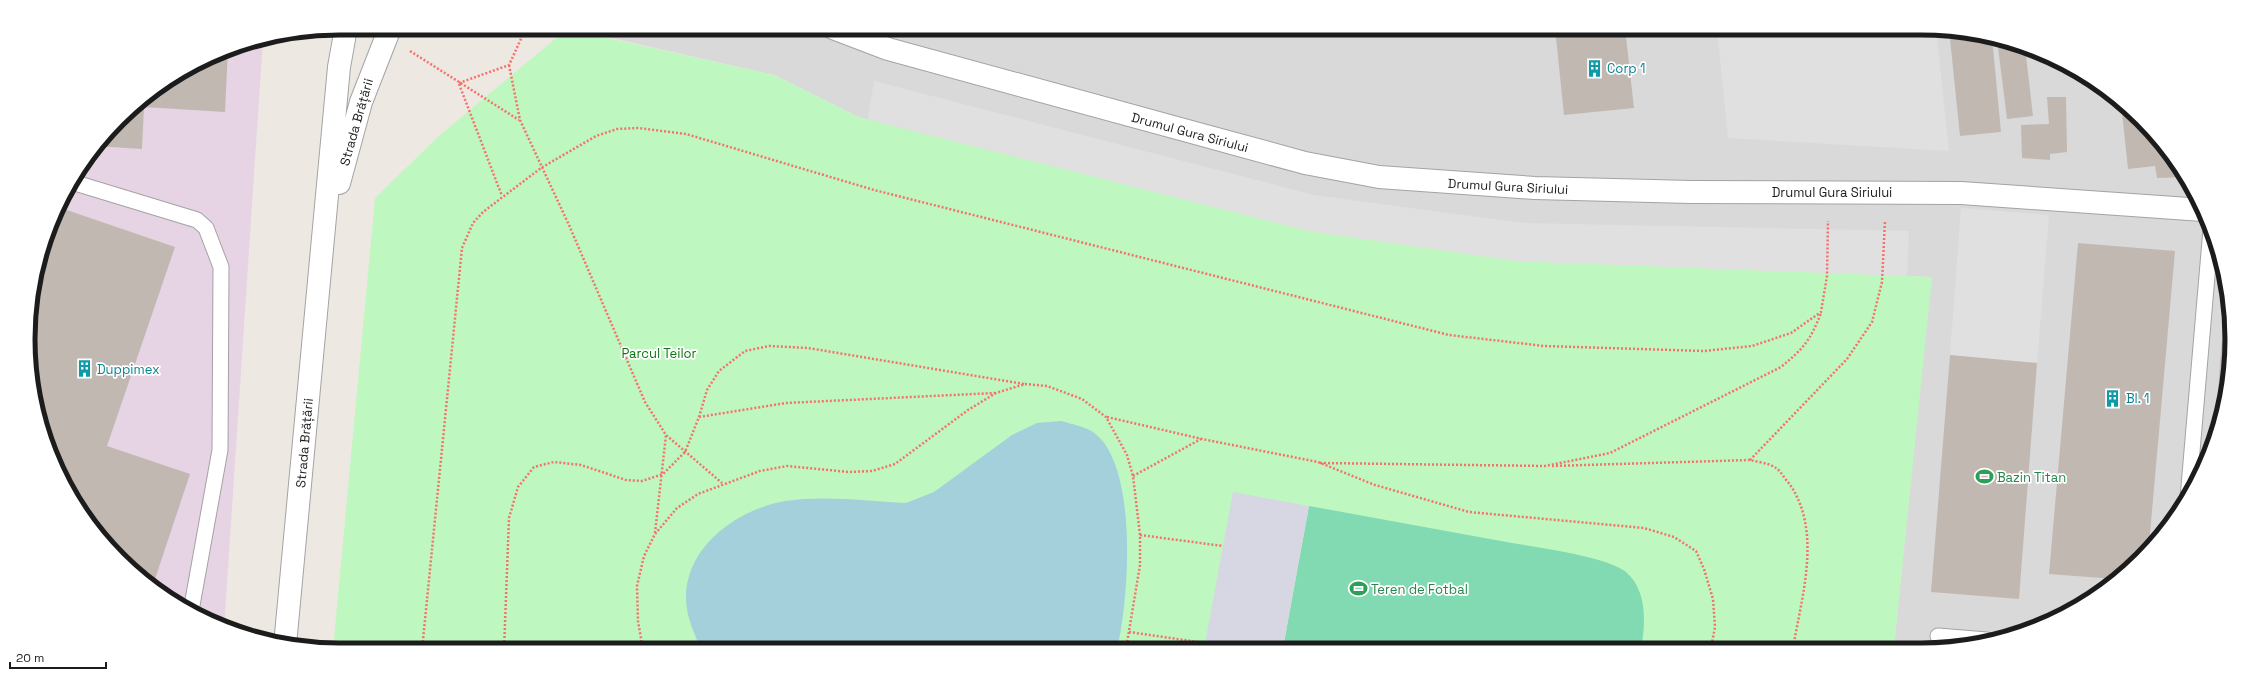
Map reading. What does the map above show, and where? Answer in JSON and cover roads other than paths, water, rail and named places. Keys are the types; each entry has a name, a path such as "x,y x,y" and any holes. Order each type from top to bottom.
{"street":[{"name":"Strada Brățării","path":"286,638 339,67 345,35"},
{"name":"Strada Brățării","path":"323,242 361,102 372,70 387,35"},
{"name":"Drumul Gura Siriului","path":"851,35 888,49 1202,136 1305,163 1379,176 1535,188 1961,193 2196,210"}],"lane":[{"path":"78,184 197,220 206,228 221,267 220,450 192,605"},
{"path":"2189,481 2210,243"},
{"path":"1938,636 1970,639"}],"water":[{"path":"1061,421 1093,432 1108,449 1118,473 1124,502 1127,534 1125,599 1118,643 698,643 687,609 687,588 691,569 701,552 714,537 729,524 766,506 800,499 830,498 906,503 934,492 1012,435 1037,423"}],"place":[{"name":"Corp 1","path":"1594,68"},
{"name":"Duppimex","path":"84,369"},
{"name":"Bl. 1","path":"2113,398"},
{"name":"Bazin Titan","path":"1984,477"},
{"name":"Teren de Fotbal","path":"1358,589"}],"park label":[{"name":"Parcul Teilor","path":"659,353"}]}
